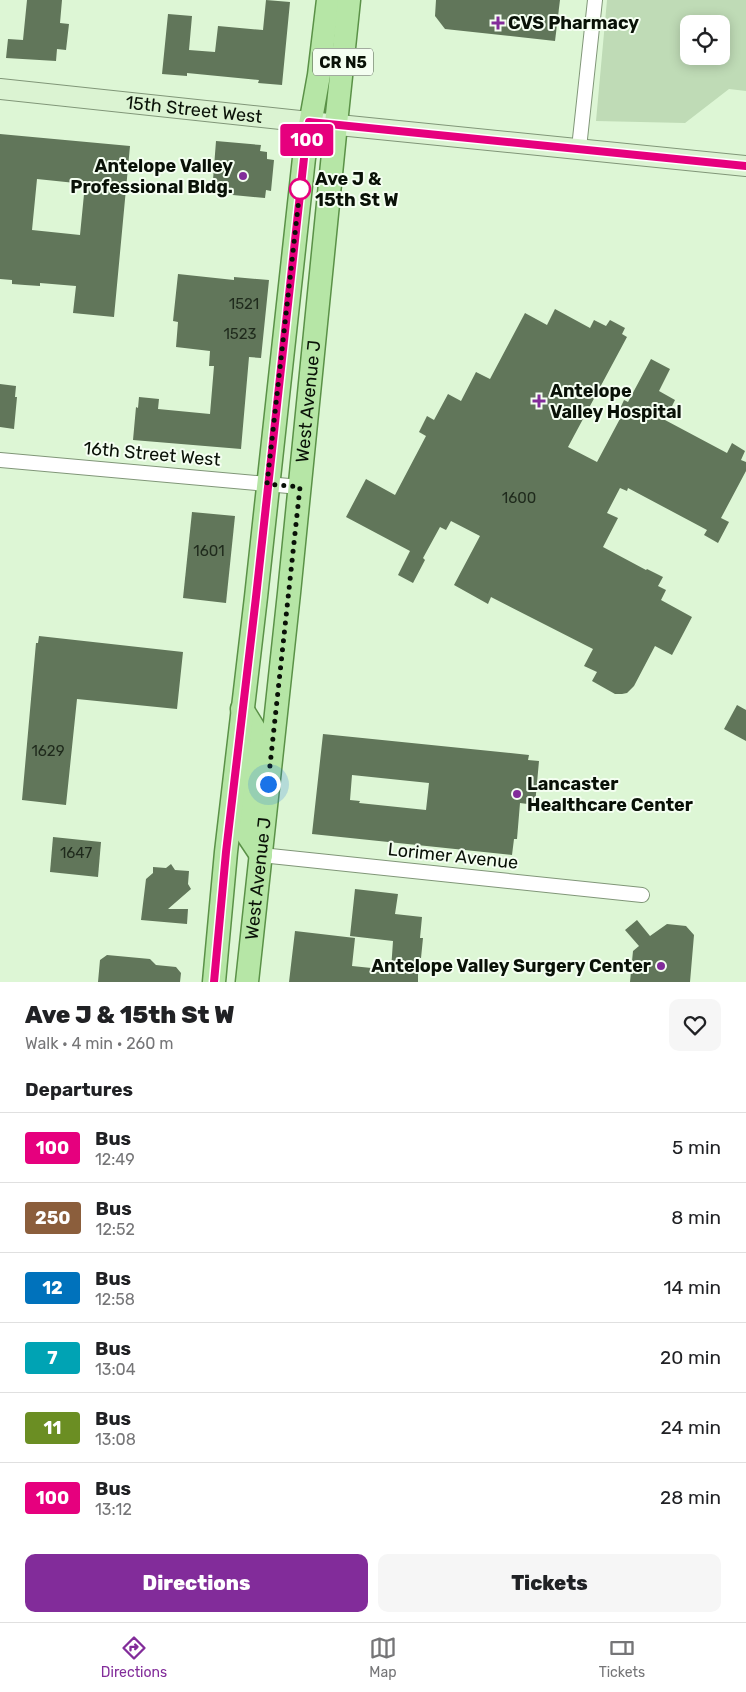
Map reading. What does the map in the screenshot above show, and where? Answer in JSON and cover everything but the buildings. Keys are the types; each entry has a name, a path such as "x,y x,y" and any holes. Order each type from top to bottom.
{"main road":[{"name":"West Avenue J","path":"214,982 226,852 256,597 302,167 319,75 328,0"},
{"name":"West Avenue J","path":"248,978 350,0"},
{"path":"242,709 258,735 247,834 261,855"},
{"path":"226,852 244,873 236,944 248,978"}],"street":[{"path":"579,148 595,0"},
{"name":"15th Street West","path":"0,89 746,166"},
{"name":"16th Street West","path":"0,460 300,487"},
{"name":"Lorimer Avenue","path":"261,855 642,895"}],"green space":[{"path":"607,0 746,0 746,91 729,89 685,123 596,121"}],"bus line":[{"name":"100","path":"214,982 226,852 309,122 746,166"}],"place":[{"name":"CVS Pharmacy","path":"498,23"},
{"name":"Antelope Valley Professional Bldg.","path":"243,176"},
{"name":"Ave J & 15th St W","path":"300,189"},
{"name":"Antelope Valley Hospital","path":"539,401"},
{"name":"Lancaster Healthcare Center","path":"517,794"},
{"name":"Antelope Valley Surgery Center","path":"661,966"}],"route":[{"path":"268,784 300,487 267,484 300,189"}]}
